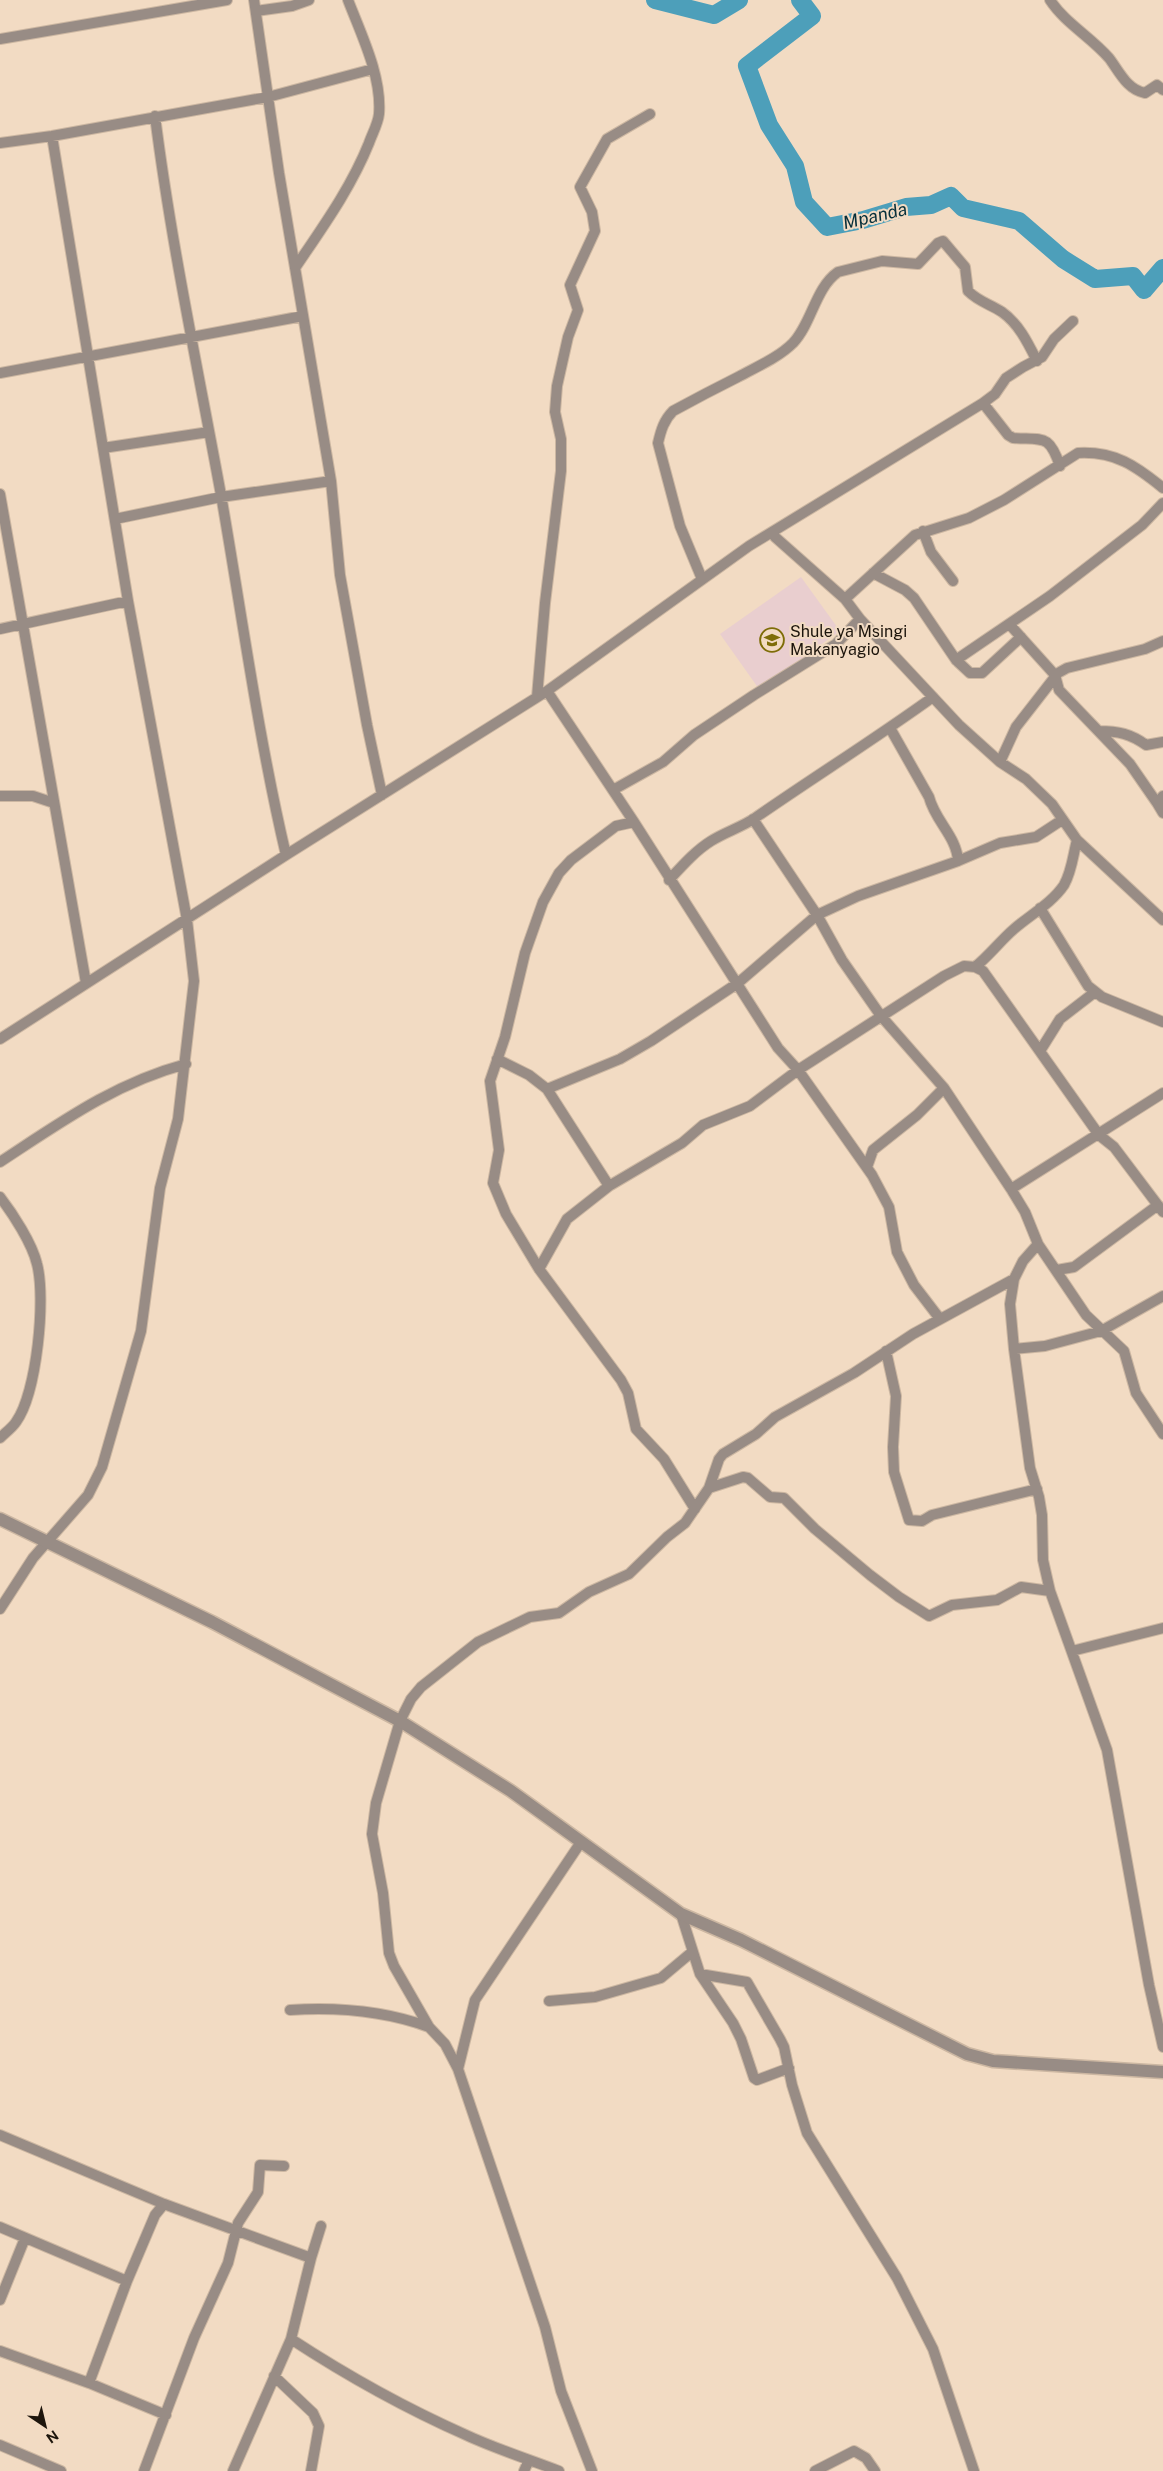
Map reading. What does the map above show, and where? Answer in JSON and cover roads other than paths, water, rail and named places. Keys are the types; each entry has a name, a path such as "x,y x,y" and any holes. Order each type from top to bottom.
{"street":[{"path":"148,0 151,12"},
{"path":"0,39 227,0"},
{"path":"254,0 295,268 331,481 340,575 367,725 382,795"},
{"path":"256,11 292,6 309,0"},
{"path":"295,268 340,200 361,161 379,114 378,93 373,68 348,0"},
{"path":"1050,0 1058,11 1107,56 1134,90 1145,93 1157,85 1163,90"},
{"path":"0,143 52,136 268,97 373,68"},
{"path":"536,697 561,471 561,439 555,412 556,386 568,337 578,310 570,285 595,230 592,212 580,188 607,139 650,114"},
{"path":"155,116 166,204 221,497 272,798 286,855"},
{"path":"0,1609 33,1558 88,1495 102,1467 141,1331 160,1188 178,1119 186,1064 194,981 187,920 128,601 52,136"},
{"path":"702,579 680,526 658,443 661,431 667,418 673,411 774,358 793,343 804,329 832,276 838,272 882,261 918,264 942,241 965,267 968,291 983,303 1003,312 1023,334 1037,361"},
{"path":"0,373 303,316"},
{"path":"0,1039 286,855 547,691 749,546 983,403 995,394 1006,378 1023,366 1042,357 1054,339 1073,321"},
{"path":"983,403 1008,436 1046,440 1050,443 1060,466"},
{"path":"103,448 209,432"},
{"path":"845,599 915,535 969,518 1004,500 1078,453 1099,454 1129,462 1163,488"},
{"path":"115,519 221,497 331,481"},
{"path":"0,494 86,983"},
{"path":"956,660 1010,625 1142,526 1163,503"},
{"path":"923,531 931,552 953,580"},
{"path":"775,537 845,599 860,618 959,725 1000,762 1052,804 1076,840 1163,920"},
{"path":"872,573 904,590 914,598 956,660 970,673 982,673 1021,637"},
{"path":"0,629 128,601"},
{"path":"613,790 663,762 694,735 836,644 860,618"},
{"path":"1010,625 1055,675 1059,690 1130,764 1160,800 1163,813"},
{"path":"1000,762 1016,727 1055,675 1067,668 1146,649 1163,641"},
{"path":"547,691 634,822 669,880 738,983 778,1048 798,1070 867,1167 889,1207 897,1252 914,1285 940,1319"},
{"path":"669,880 694,854 711,841 753,819 790,792 890,728 933,697"},
{"path":"890,728 929,797 935,814 955,844 958,862"},
{"path":"1099,731 1117,731 1132,736 1146,745 1163,742"},
{"path":"0,796 33,796 54,803"},
{"path":"753,819 817,915 842,960 881,1016 944,1088 1011,1188 1025,1212 1038,1244 1086,1315 1124,1351 1136,1393 1163,1434"},
{"path":"547,1090 620,1059 651,1041 738,983 817,915 858,896 958,862 1000,843 1036,837 1062,820"},
{"path":"634,822 616,826 571,860 560,873 544,902 525,954 505,1037 490,1081 499,1150 493,1183 506,1214 539,1269 621,1380 628,1393 636,1429 664,1460 696,1509"},
{"path":"975,967 995,951 1013,930 1055,896 1070,874 1076,840"},
{"path":"1040,908 1073,965 1095,992 1163,1022"},
{"path":"539,1269 567,1219 608,1186 682,1143 703,1124 750,1106 798,1070 944,976 964,966 975,967 983,971 1099,1135 1108,1140 1160,1208 1074,1267 1057,1270"},
{"path":"1040,1051 1048,1035 1073,1007 1095,992"},
{"path":"1024,1029 1048,1035"},
{"path":"497,1059 529,1076 547,1090 608,1186"},
{"path":"0,1162 112,1090 151,1073 186,1064"},
{"path":"867,1167 873,1150 917,1115 944,1088"},
{"path":"1011,1188 1099,1135 1120,1119 1163,1093"},
{"path":"0,1197 9,1209 37,1262 40,1283 38,1348 34,1372 16,1421 0,1438"},
{"path":"1038,1244 1023,1261 1014,1279 1010,1304 1014,1350 1030,1468 1042,1514 1043,1560 1050,1591 1107,1750 1148,1985 1163,2047"},
{"path":"592,2471 561,2391 545,2327 458,2069 445,2044 429,2026 394,1966 389,1953 383,1893 372,1834 376,1803 400,1721 411,1699 421,1687 478,1642 530,1617 559,1612 589,1592 629,1574 667,1537 685,1523 696,1509 709,1488 719,1459 723,1454 756,1434 775,1417 854,1373 886,1351 940,1319 1014,1279"},
{"path":"1014,1350 1044,1346 1101,1331 1163,1296"},
{"path":"886,1351 896,1396 893,1447 894,1472 909,1520 922,1521 941,1512 1037,1489"},
{"path":"709,1488 743,1477 748,1478 770,1496 784,1498 815,1530 870,1575 899,1597 929,1616 952,1605 997,1600 1021,1587 1050,1591"},
{"path":"0,1519 212,1622 400,1721 511,1791 681,1914 741,1940 967,2054 993,2061 1163,2072"},
{"path":"1072,1651 1163,1628"},
{"path":"458,2069 475,2000 581,1842"},
{"path":"681,1914 700,1974 733,2023 741,2039 754,2078 757,2080 789,2068"},
{"path":"549,2001 595,1996 661,1978 692,1952"},
{"path":"700,1974 747,1982 784,2046 792,2085 807,2133 897,2278 933,2349 974,2471"},
{"path":"290,2010 313,2008 377,2014 408,2019 429,2026"},
{"path":"0,2135 164,2204 311,2258"},
{"path":"144,2471 194,2338 228,2263 234,2245 235,2231 258,2192 260,2165 284,2166"},
{"path":"89,2383 127,2281 155,2215 164,2204"},
{"path":"233,2471 291,2338 321,2226"},
{"path":"0,2227 127,2281"},
{"path":"0,2300 25,2238"},
{"path":"291,2338 333,2366 402,2404 466,2435 559,2471"},
{"path":"0,2351 89,2383 166,2415"},
{"path":"274,2376 313,2413 319,2426 311,2471"},
{"path":"0,2445 46,2468 61,2471"},
{"path":"815,2471 854,2451 866,2458 875,2471"},
{"path":"524,2471 529,2460"}],"waterway":[{"name":"Mpanda","path":"655,0 714,15 739,0"},
{"name":"Mpanda","path":"800,0 812,16 747,66 769,125 795,166 804,202 827,227 863,220 906,207 931,205 951,196 963,208 1019,221 1063,259 1095,279 1133,276 1144,290 1163,268"}],"place":[{"name":"Shule ya Msingi Makanyagio","path":"772,640"}]}
